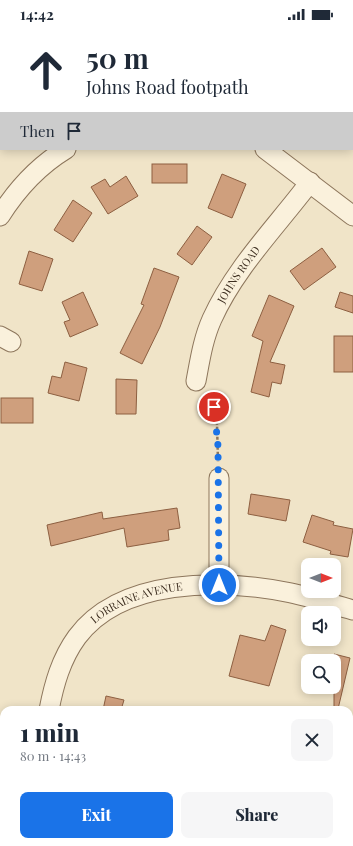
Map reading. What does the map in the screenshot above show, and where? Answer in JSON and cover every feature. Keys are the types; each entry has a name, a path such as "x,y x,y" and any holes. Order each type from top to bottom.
{"street":[{"path":"0,216 8,202 36,172 65,150"},
{"path":"266,150 353,216"},
{"name":"JOHNS ROAD","path":"196,381 201,350 211,320 222,297 235,277 310,182"},
{"path":"219,478 219,585"},
{"name":"LORRAINE AVENUE","path":"50,706 53,689 66,654 77,637 99,615 116,605 137,596 176,588 219,585 286,592 353,610"}],"path":[{"path":"214,407 217,424 219,478"}],"building":[{"path":"152,164 187,164 187,183 152,183"},
{"path":"222,174 246,184 232,218 208,208"},
{"path":"126,176 138,196 108,214 91,187 105,179 110,187"},
{"path":"73,200 92,213 73,242 54,230"},
{"path":"197,226 212,237 192,265 177,254"},
{"path":"322,248 336,267 304,290 290,271"},
{"path":"29,251 53,259 42,291 19,284"},
{"path":"154,268 179,277 160,327 142,364 120,353 144,305 141,304"},
{"path":"83,292 98,325 70,337 64,322 70,320 62,302"},
{"path":"340,292 353,296 353,313 335,307"},
{"path":"269,295 294,306 270,362 285,365 281,384 272,382 269,397 251,392 263,341 252,336"},
{"path":"334,336 353,336 353,372 334,372"},
{"path":"65,362 87,368 79,401 48,393 52,376 61,378"},
{"path":"116,379 137,380 136,414 116,414"},
{"path":"1,398 33,398 33,423 1,423"},
{"path":"251,494 290,500 286,521 248,514"},
{"path":"177,508 180,528 168,530 169,540 127,547 124,528 51,546 47,525 102,512 103,519"},
{"path":"312,515 334,522 333,525 353,529 348,557 330,554 331,551 303,542"},
{"path":"271,625 286,630 269,686 229,676 240,635 265,641"},
{"path":"341,656 350,658 339,706 334,706 334,694 341,694"},
{"path":"106,696 124,700 122,706 104,706"}],"route":[{"path":"214,407 217,424 219,478 219,585"}]}
